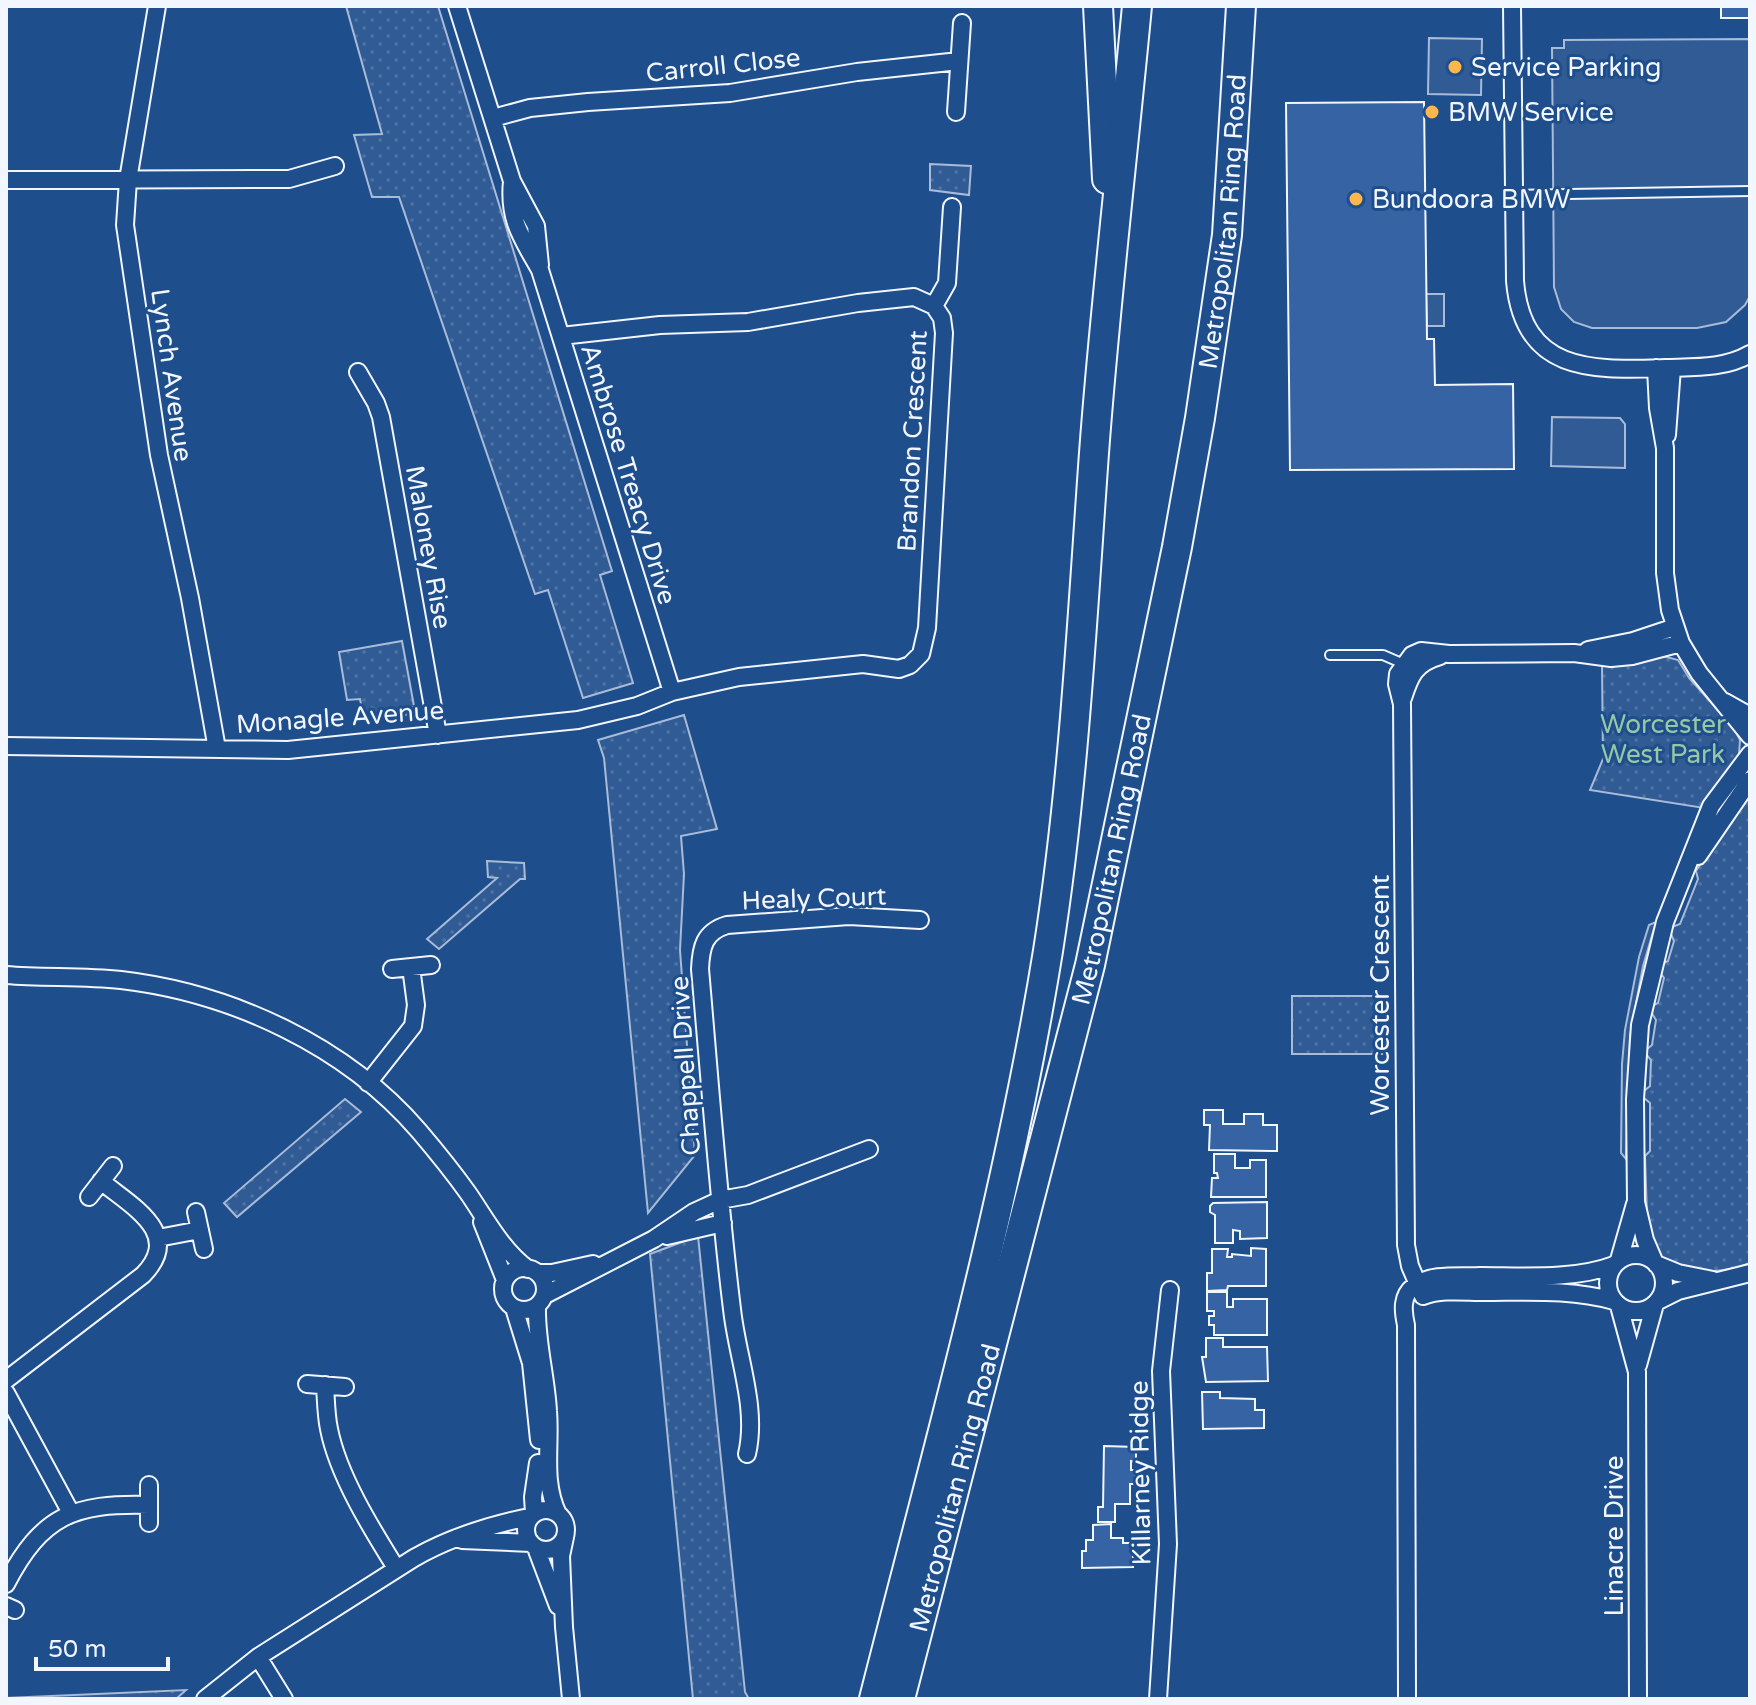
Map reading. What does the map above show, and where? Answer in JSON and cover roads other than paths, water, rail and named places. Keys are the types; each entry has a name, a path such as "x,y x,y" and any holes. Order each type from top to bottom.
{"highway":[{"path":"1098,6 1113,259"},
{"name":"Metropolitan Ring Road","path":"874,1699 993,1229 1048,949 1077,711 1095,451 1137,6"},
{"name":"Metropolitan Ring Road","path":"900,1699 1090,965 1177,547 1225,247 1241,6"}],"street":[{"name":"Lynch Avenue","path":"157,6 128,180 125,225 159,455 190,598 217,749"},
{"name":"Ambrose Treacy Drive","path":"457,6 512,181 536,226 540,270 672,692"},
{"path":"1512,6 1517,300 1527,326 1554,355 1578,365 1603,369 1719,365 1750,354"},
{"path":"956,112 962,23"},
{"name":"Carroll Close","path":"493,118 530,108 730,93 857,72 959,61"},
{"path":"6,180 289,179 335,166"},
{"path":"934,306 947,283 952,207"},
{"name":"Brandon Crescent","path":"561,336 660,325 748,322 899,298 921,299 934,306 942,318 944,333 927,628 921,654 910,665 899,669 863,664 739,677 672,692"},
{"path":"1664,368 1671,407 1665,448 1666,582 1675,627 1699,673 1750,736"},
{"name":"Maloney Rise","path":"358,372 372,394 381,417 438,735"},
{"path":"1574,653 1633,641 1675,627"},
{"path":"1409,667 1449,654 1574,653 1611,658 1632,656 1681,643"},
{"name":"Worcester Crescent","path":"1409,667 1402,704 1405,1231 1407,1258 1421,1290"},
{"name":"Monagle Avenue","path":"6,746 288,750 578,720 637,706 672,692"},
{"path":"1724,701 1750,716"},
{"path":"1656,1303 1662,1294 1664,1278 1645,1240 1636,1202 1635,1099 1640,1025 1655,955 1711,806 1750,754"},
{"path":"1682,880 1750,780"},
{"name":"Healy Court","path":"711,932 727,925 849,916 920,920"},
{"name":"Chappell Drive","path":"711,932 703,943 700,969 732,1311 750,1414 747,1454"},
{"path":"392,969 431,965"},
{"path":"368,1083 413,1026 416,1005 411,967"},
{"path":"6,975 120,980 210,999 289,1032 334,1058 408,1119 443,1160 508,1251 545,1283 537,1331 549,1412 548,1490 565,1524 561,1556 571,1699"},
{"path":"475,1206 505,1280 504,1293 509,1305 526,1311 603,1263 654,1239 694,1212 720,1200 748,1195 869,1149"},
{"path":"89,1197 113,1166"},
{"path":"6,1380 143,1275 157,1254 158,1238 143,1216 101,1181"},
{"path":"1616,1303 1610,1294 1608,1279 1617,1262 1636,1202"},
{"path":"196,1212 204,1249"},
{"path":"654,1239 723,1223"},
{"path":"158,1238 200,1230"},
{"path":"1407,1699 1406,1325 1421,1290 1442,1277 1581,1273 1640,1255 1678,1273 1717,1280"},
{"path":"505,1280 515,1270 552,1273 603,1263"},
{"path":"1421,1290 1590,1295 1641,1311 1678,1291 1750,1273"},
{"name":"Killarney Ridge","path":"1158,1699 1168,1531 1160,1394 1170,1290"},
{"name":"Linacre Drive","path":"1616,1303 1637,1372"},
{"name":"Linacre Drive","path":"1638,1699 1637,1372 1656,1303"},
{"path":"514,1308 531,1363 539,1437 532,1515 525,1531 553,1588 564,1627"},
{"path":"307,1384 345,1387"},
{"path":"325,1385 333,1444 359,1504 396,1568"},
{"path":"6,1393 71,1513"},
{"path":"149,1485 149,1523"},
{"path":"6,1584 19,1561 53,1522 71,1513 111,1504 149,1505"},
{"path":"205,1699 258,1657 425,1551 546,1509 558,1514"},
{"path":"453,1540 550,1550 565,1537"},
{"name":"Killarney Ridge","path":"1162,1655 1169,1699"},
{"path":"258,1657 284,1699"}],"lane":[{"path":"1515,195 1750,191"},
{"path":"1330,655 1383,655 1409,667"}],"place":[{"name":"Service Parking","path":"1455,67"},
{"name":"BMW Service","path":"1432,112"},
{"name":"Bundoora BMW","path":"1356,199"}],"park label":[{"name":"Worcester West Park","path":"1663,739"}]}
